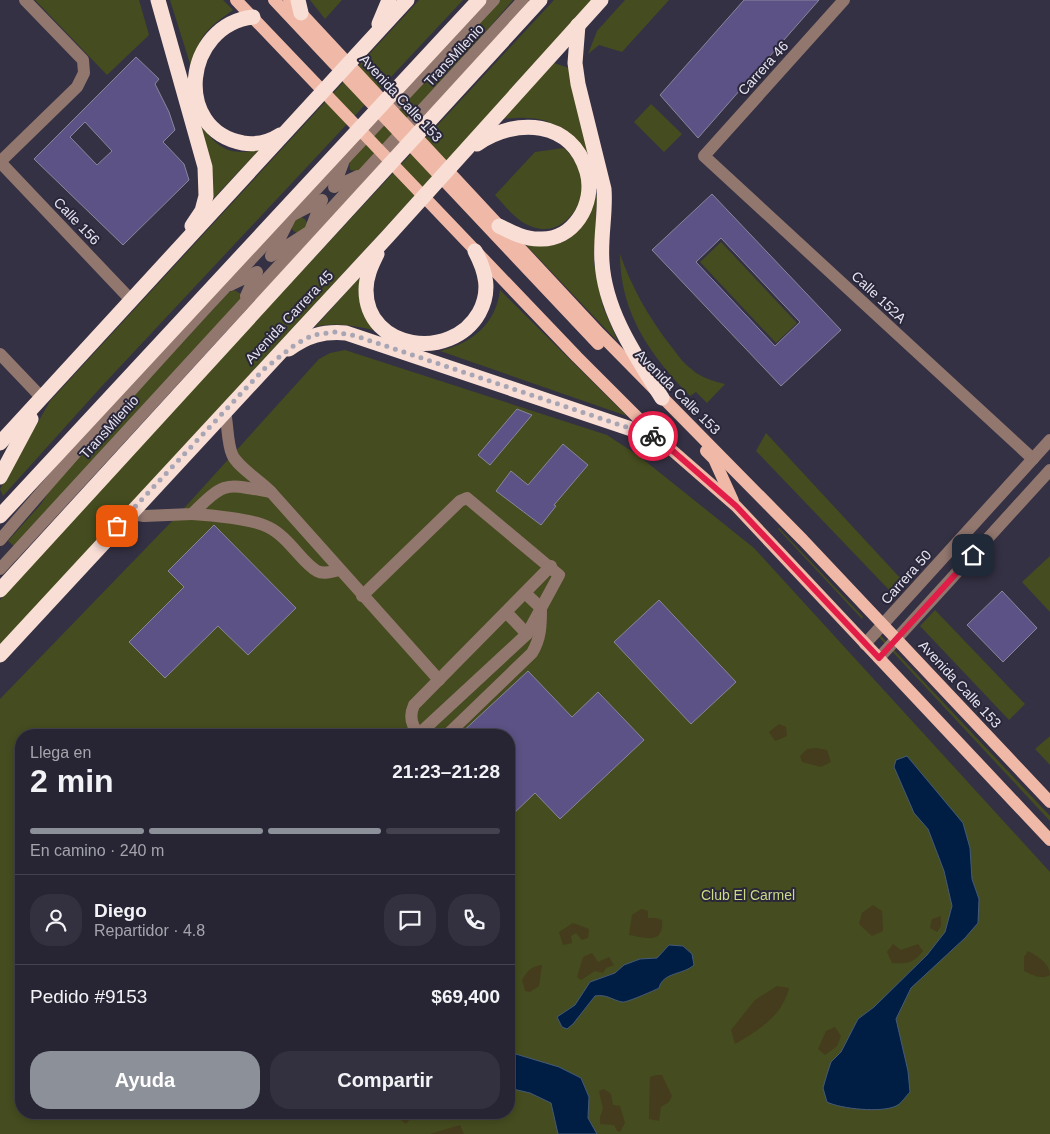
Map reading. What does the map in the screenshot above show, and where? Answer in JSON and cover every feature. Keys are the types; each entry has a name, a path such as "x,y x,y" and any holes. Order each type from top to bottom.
{"highway":[{"path":"158,0 205,167 206,196 202,211 176,253"},
{"path":"373,38 389,0"},
{"path":"0,443 408,0"},
{"path":"0,516 479,0"},
{"name":"Avenida Carrera 45","path":"0,590 540,0"},
{"name":"Avenida Carrera 45","path":"0,655 129,513 388,236 601,0"},
{"path":"253,17 233,21 219,30 201,53 196,71 195,90 206,120 223,136 248,144 274,139 286,132"},
{"path":"578,25 577,76 604,189 605,205 601,241 605,282 614,314 662,398"},
{"path":"456,160 488,136 518,126 549,130 558,134 577,152 587,171 589,191 582,215 575,225 553,238 540,240 526,238 499,226"},
{"path":"388,236 370,268 366,283 367,298 371,310 386,330 397,337 414,343 433,344 446,341 467,328 481,308 485,296 486,279 475,251"},
{"path":"264,369 296,344 313,335 329,332 346,333 658,438"},
{"path":"0,477 42,398"}],"main road":[{"name":"Avenida Calle 153","path":"236,0 577,357 658,438 736,506 1050,840"},
{"name":"Avenida Calle 153","path":"274,0 714,459 736,506"},
{"name":"Avenida Calle 153","path":"289,0 299,6 597,337 662,398 897,639 1050,802"}],"street":[{"path":"0,162 77,87 84,73 83,60 26,0"},
{"name":"TransMilenio","path":"0,540 45,485 291,216 494,0"},
{"name":"TransMilenio","path":"0,569 363,172 500,28 523,0"},
{"name":"Carrera 46","path":"704,156 844,0"},
{"name":"TransMilenio","path":"334,187 346,156"},
{"name":"Calle 152A","path":"704,156 1033,459"},
{"name":"Calle 156","path":"0,162 132,300"},
{"name":"TransMilenio","path":"241,305 257,272 271,256 291,216 322,200 334,187 363,172"},
{"name":"TransMilenio","path":"271,256 310,231 322,200"},
{"name":"TransMilenio","path":"224,290 257,272"},
{"path":"0,354 42,398"},
{"path":"225,412 232,455 242,467 260,479 362,596 439,680"},
{"name":"Carrera 50","path":"865,644 1050,440"},
{"path":"879,658 1050,470"},
{"path":"192,514 217,491 230,484 271,492"},
{"path":"362,596 442,517 460,501 467,498 551,566 559,575 527,634 424,729"},
{"path":"129,513 144,516 210,514 267,526 283,536 317,571 325,573 340,570"},
{"path":"415,729 410,712 414,705 551,566"},
{"path":"453,729 532,653 540,637 541,608 525,593"},
{"path":"506,612 527,634"}],"green space":[{"path":"35,0 139,0 149,35 107,75"},
{"path":"170,0 223,0 233,10 204,35 197,49 192,70"},
{"path":"310,0 342,0 325,19"},
{"path":"419,0 463,0 102,386 3,496 0,489 50,401"},
{"path":"498,0 513,0 445,79 361,169 356,171 350,170 349,161"},
{"path":"554,0 595,0 0,646 0,600 106,482"},
{"path":"625,0 669,0 622,52 599,45 588,54 597,31"},
{"path":"554,63 569,68 593,162 555,125 534,118 503,119"},
{"path":"651,104 682,134 664,152 634,122"},
{"path":"199,124 212,139 224,148 239,152 259,150 212,200 212,173"},
{"path":"564,148 575,161 582,177 583,187 577,208 563,223 554,228 544,229 527,225 512,214 495,195 535,152"},
{"path":"597,195 594,264 603,307 618,342 526,245 554,245 572,236 579,229"},
{"path":"299,217 305,219 307,225 305,231 299,233 293,231 291,225 293,219"},
{"path":"721,242 797,323 776,343 700,262"},
{"path":"620,254 641,301 679,357 698,374 725,384 707,403 696,392 690,396 662,365 640,332 625,295 621,275"},
{"path":"361,276 382,332 340,325 315,327"},
{"path":"234,290 241,294 241,299 14,546 8,541 41,504 60,475 229,292"},
{"path":"500,290 627,416 440,351 462,343 481,330 493,313 498,302"},
{"name":"Club El Carmel","path":"345,350 607,435 639,456 754,548 1050,872 1050,1134 0,1134 0,699 177,516 319,359 330,353"},
{"path":"766,433 902,580 891,592 756,451"},
{"path":"778,529 863,617 862,619"},
{"path":"1050,556 1050,612 1022,582"},
{"path":"935,610 1025,704 1009,720 920,626"},
{"path":"879,634 1050,816 1050,821 877,635"},
{"path":"1050,736 1050,765 1035,749"}],"sand":[{"path":"779,724 786,727 787,736 775,741 769,732"},
{"path":"807,749 827,750 831,762 821,767 802,762 800,756"},
{"path":"873,905 882,911 883,931 872,936 859,924 862,913"},
{"path":"641,909 648,911 648,918 662,920 660,934 656,937 647,938 629,935 632,915"},
{"path":"941,916 941,926 937,932 930,928 932,919"},
{"path":"573,923 589,929 588,938 582,940 576,933 571,936 572,943 563,945 559,932"},
{"path":"893,944 901,950 918,944 923,951 910,962 892,963 887,952"},
{"path":"1028,951 1045,963 1050,975 1040,977 1024,971 1024,957"},
{"path":"592,953 598,962 609,957 614,965 606,968 603,973 595,971 581,980 577,977 583,957"},
{"path":"542,965 539,986 530,992 525,991 522,980 533,968"},
{"path":"777,986 789,988 781,1007 761,1028 735,1044 731,1030 755,1000"},
{"path":"835,1027 841,1036 837,1046 825,1055 818,1049 826,1031"},
{"path":"662,1075 672,1096 669,1102 661,1107 659,1121 649,1119 650,1077"},
{"path":"604,1089 611,1094 613,1105 620,1106 625,1123 620,1132 617,1131 614,1125 600,1124 603,1109 599,1091"},
{"path":"400,1119 410,1119 406,1124"},
{"path":"460,1125 464,1134 430,1134"}],"water":[{"path":"907,756 963,823 970,848 972,879 979,899 978,923 965,938 911,988 896,1019 908,1071 910,1092 900,1104 890,1108 872,1110 842,1107 827,1102 823,1088 831,1062 841,1052 858,1019 874,1007 927,955 945,932 952,906 944,871 928,829 914,813 894,767 896,760"},
{"path":"669,945 683,946 692,954 694,965 669,976 661,983 659,988 629,1001 622,1002 606,996 595,996 573,1024 567,1029 562,1027 557,1017 575,1005 590,982 615,973 624,965 640,959 657,958"},
{"path":"515,1054 559,1067 581,1078 589,1097 588,1118 597,1134 558,1134 551,1103 530,1093 515,1089"}],"building":[{"path":"744,0 819,0 698,138 660,95"},
{"path":"136,57 159,79 155,84 169,112 175,130 163,142 184,164 189,180 123,245 34,159","holes":["85,122 112,151 97,165 70,137"]},
{"path":"712,194 841,330 781,386 652,250","holes":["721,238 800,322 775,346 696,262"]},
{"path":"517,409 532,415 490,465 478,455"},
{"path":"563,444 588,465 554,505 556,506 541,525 496,491 511,471 528,485"},
{"path":"214,525 296,608 248,655 218,626 165,678 129,642 184,587 168,571"},
{"path":"1002,591 1037,628 1003,662 967,625"},
{"path":"659,600 736,682 691,724 614,642"},
{"path":"528,671 572,717 598,692 644,740 560,819 535,793 515,812 515,729 465,729"}],"way so far":[{"path":"117,526 264,369 304,339 322,333 335,332 356,336 653,436"}],"route":[{"path":"653,436 658,438 736,506 879,658 973,555"}]}
